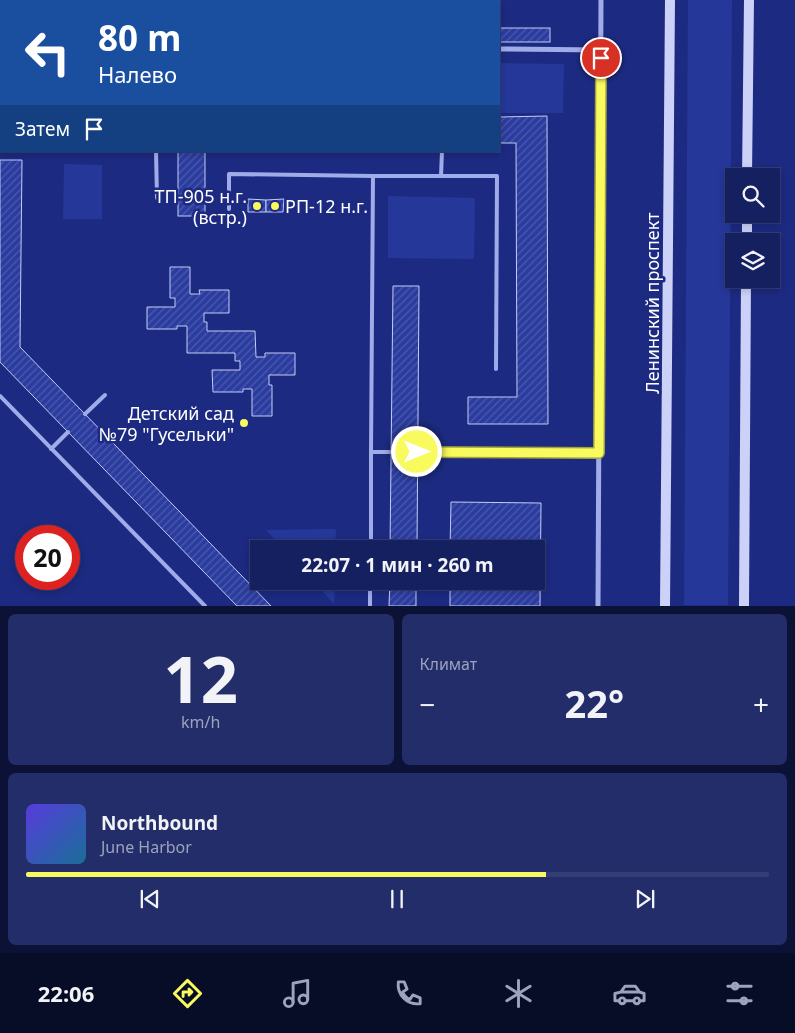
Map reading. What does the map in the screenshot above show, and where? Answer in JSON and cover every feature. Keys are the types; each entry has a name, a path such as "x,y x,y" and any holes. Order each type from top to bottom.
{"main road":[{"name":"Ленинский проспект","path":"665,606 670,0"},
{"path":"747,168 750,0"},
{"path":"744,606 746,288"}],"street":[{"path":"598,606 601,0"},
{"path":"500,49 601,50"}],"lane":[{"path":"156,152 157,198"},
{"path":"441,176 442,152"},
{"path":"229,209 229,174 497,176 496,369"},
{"path":"371,540 373,176"},
{"path":"85,414 105,395"},
{"path":"0,396 205,606"},
{"path":"51,449 68,432"},
{"path":"371,452 391,452"},
{"path":"417,452 599,453"},
{"path":"370,590 370,606"}],"shaded area":[{"path":"688,0 732,0 731,168 725,168 725,223 731,223 730,233 725,233 725,288 730,288 728,605 684,605"},
{"path":"500,63 564,64 563,113 500,113"},
{"path":"64,164 102,165 102,219 63,219"},
{"path":"388,196 475,198 474,259 388,258"},
{"path":"336,529 335,540 275,540 266,530"},
{"path":"321,590 335,590 334,604"}],"building":[{"path":"500,28 550,28 550,42 500,42"},
{"path":"547,116 548,424 468,424 468,397 517,397 516,143 500,143 500,117"},
{"path":"178,152 205,152 205,216 178,216"},
{"path":"0,160 22,160 20,347 250,584 250,590 255,590 271,606 237,606 0,362"},
{"name":"ТП-905 н.г. (встр.)","path":"248,199 266,200 266,212 248,212"},
{"name":"РП-12 н.г.","path":"284,199 283,212 266,212 266,200"},
{"path":"170,267 190,267 190,294 200,294 199,290 229,290 229,313 204,313 207,331 255,331 256,357 265,357 265,353 295,353 295,375 269,375 269,385 272,385 272,416 252,416 252,389 243,389 243,392 213,392 212,370 240,370 240,361 235,361 235,353 187,353 187,326 177,326 177,329 147,329 147,307 175,307 175,298 170,298"},
{"path":"393,286 419,286 417,540 390,540"},
{"path":"451,502 541,503 541,540 450,540"},
{"path":"390,590 416,590 416,606 389,606"},
{"path":"450,590 540,590 540,606 450,606"}],"place":[{"name":"ТП-905 н.г. (встр.)","path":"257,206"},
{"name":"РП-12 н.г.","path":"275,206"},
{"name":"Детский сад №79 \"Гусельки\"","path":"244,423"}],"route":[{"path":"417,452 599,453 601,58"}]}
